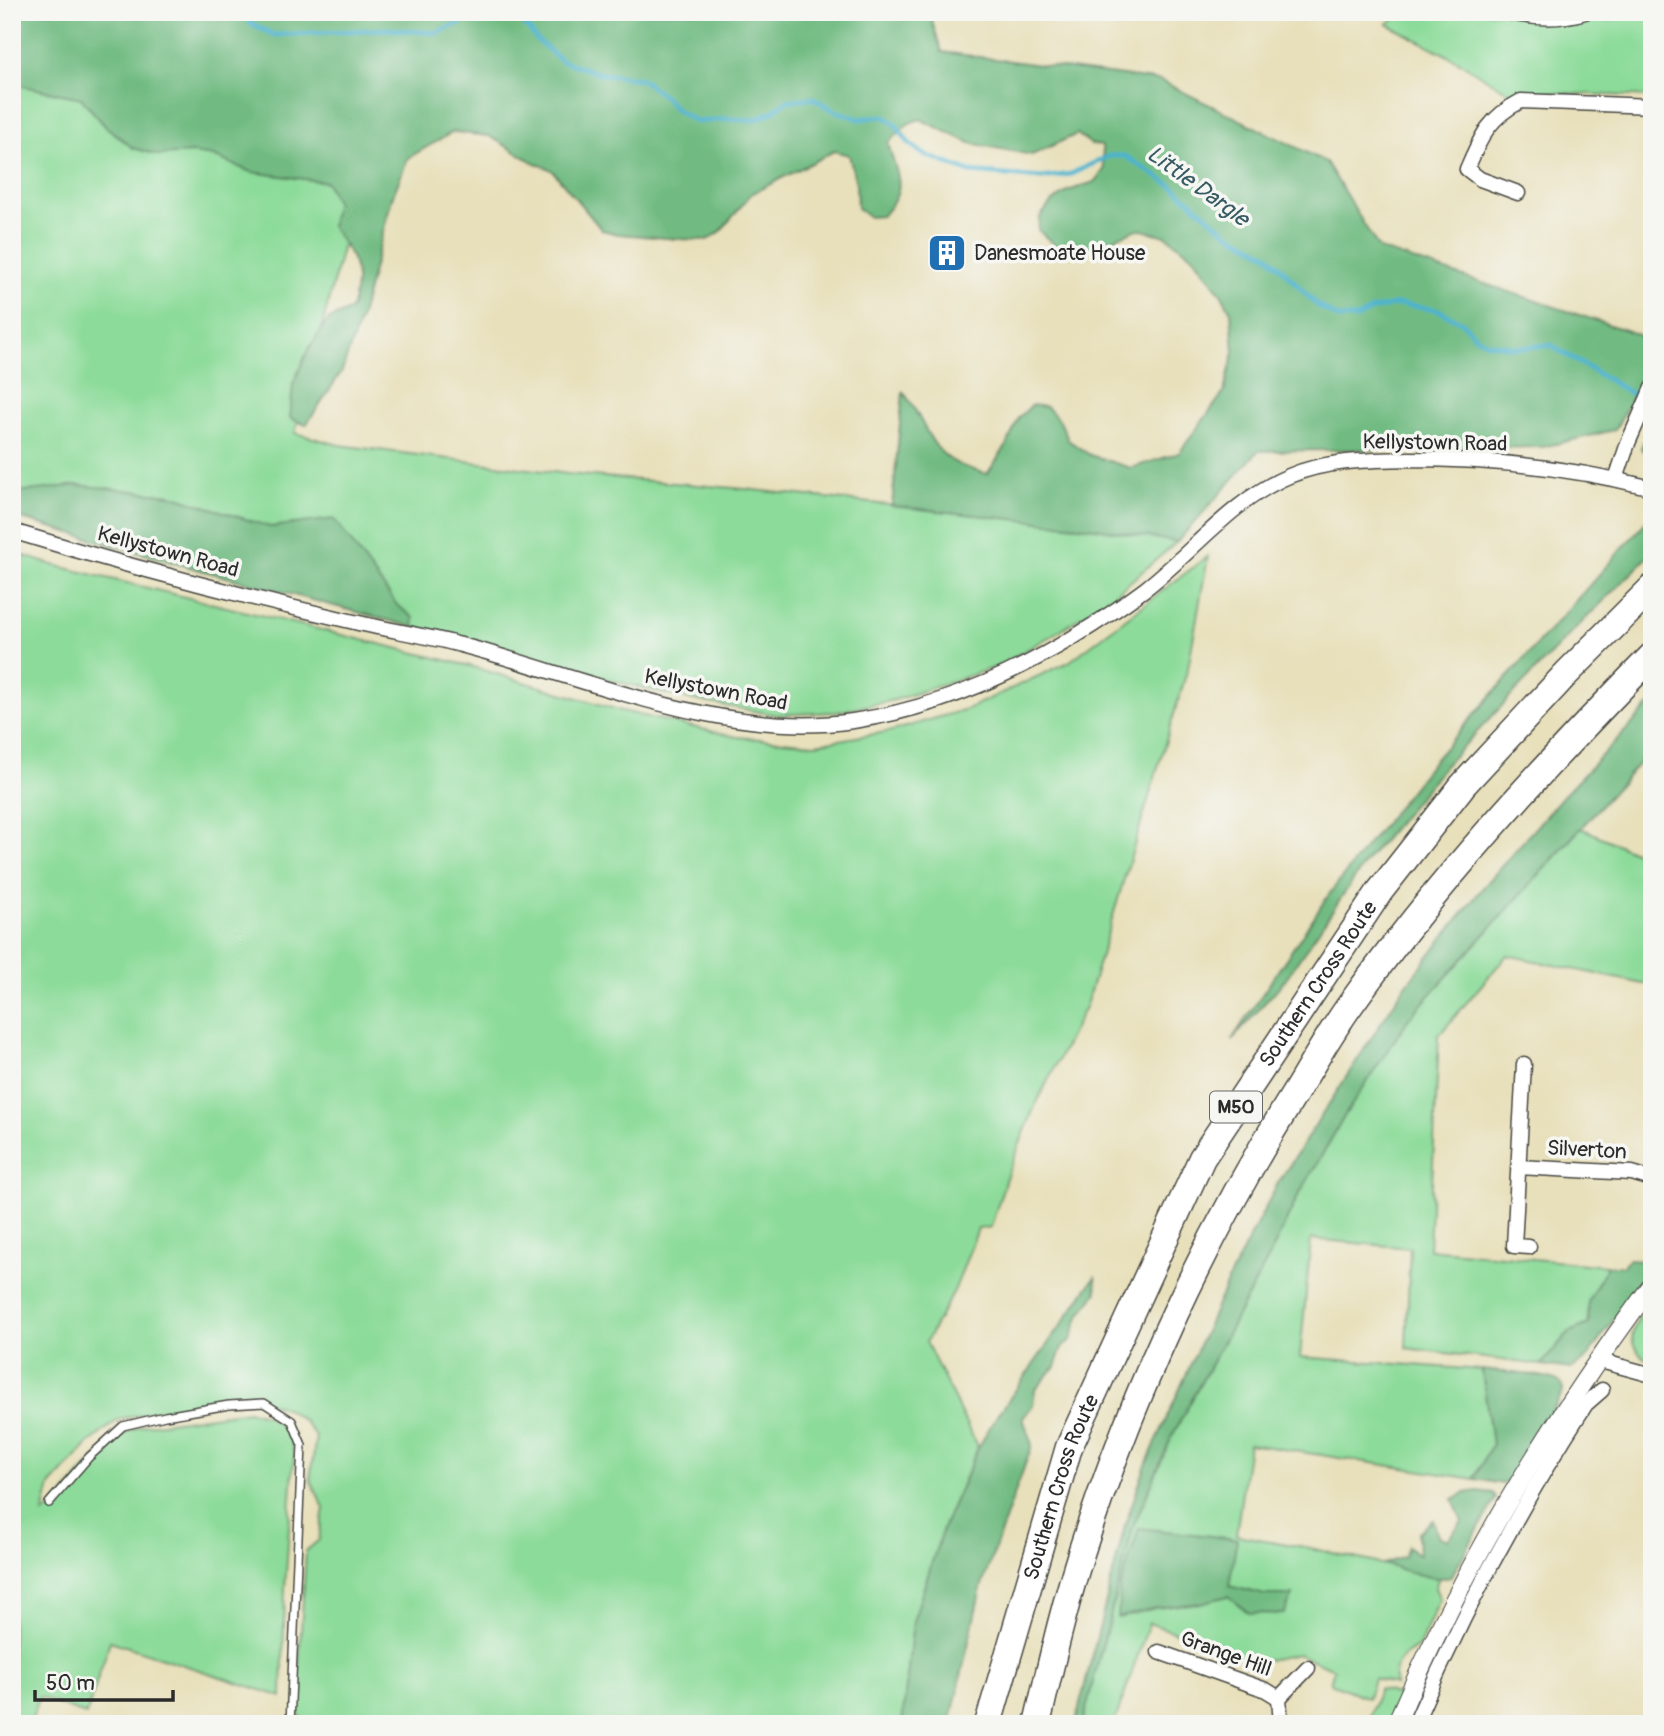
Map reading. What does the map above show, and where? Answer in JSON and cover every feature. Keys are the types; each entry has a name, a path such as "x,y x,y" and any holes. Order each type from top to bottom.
{"highway":[{"name":"Southern Cross Route","path":"988,1724 1069,1447 1202,1158 1381,891 1463,785 1566,674 1652,588"},
{"name":"Southern Cross Route","path":"1037,1724 1056,1643 1087,1533 1115,1454 1196,1269 1237,1189 1347,1010 1417,917 1549,762 1652,656"}],"street":[{"path":"1507,12 1550,18 1586,12"},
{"path":"1518,193 1480,179 1467,169 1483,131 1502,111 1521,101 1652,106"},
{"path":"1616,479 1651,389"},
{"name":"Kellystown Road","path":"12,531 349,621 460,645 633,696 762,724 797,726 852,721 924,705 1020,668 1144,589 1238,507 1269,486 1316,467 1367,460 1457,459 1563,470 1652,488"},
{"path":"1524,1065 1514,1246 1529,1247"},
{"name":"Silverton","path":"1518,1167 1633,1173 1652,1179"},
{"path":"1396,1724 1418,1697 1458,1609 1597,1360 1652,1285"},
{"path":"1597,1360 1652,1374"},
{"path":"1559,1431 1602,1390"},
{"name":"Grange Hill","path":"1158,1652 1266,1690 1279,1698"},
{"name":"Grange Hill","path":"1281,1724 1279,1698 1308,1668"},
{"path":"1415,1724 1418,1697"}],"lane":[{"path":"49,1503 89,1457 123,1426 229,1405 264,1403 292,1421 302,1445 289,1724"}],"green space":[{"path":"12,12 380,99 295,433 339,445 568,474 745,489 1096,528 1177,542 1112,597 996,667 895,700 836,712 776,715 693,700 614,681 489,643 413,627 12,516"},
{"path":"12,12 929,12 942,52 1161,81 1326,162 1379,249 1637,334 1643,340 1642,379 1615,430 1543,447 1258,451 1177,542 1096,528 892,506 903,392 932,440 946,457 987,474 1007,445 1019,417 1032,405 1047,407 1060,421 1068,440 1090,455 1131,468 1179,453 1224,392 1234,352 1231,312 1194,257 1166,236 1138,229 1074,254 1053,244 1038,230 1040,217 1051,203 1068,191 1094,182 1104,170 1102,146 1091,144 1077,134 1032,155 970,143 920,119 909,123 888,143 897,173 898,189 891,206 882,216 869,217 857,208 856,184 849,155 834,151 751,194 720,232 707,240 618,234 602,230 552,170 489,136 453,132 408,158 392,198 361,316 342,371 306,425 290,418 293,384 308,350 328,320 351,309 356,283 351,256 331,226 336,202 326,182 251,172 213,156 193,153 158,155 133,148 105,126 81,98 12,84"},
{"path":"1404,12 1574,12 1575,18 1612,20 1618,12 1652,12 1652,97 1540,92 1513,95 1458,61 1387,24"},
{"path":"1652,422 1652,457 1641,448"},
{"path":"77,485 171,495 270,527 334,519 397,605 414,618 413,627 12,516 12,491"},
{"path":"1652,515 1652,553 1571,633 1441,770 1367,860 1285,980 1231,1041 1330,893 1435,759"},
{"path":"12,552 53,565 470,666 622,711 737,737 815,744 892,731 967,709 1069,662 1208,556 1188,668 1086,1005 1035,1106 1006,1178 991,1227 978,1229 955,1289 926,1342 978,1448 943,1528 913,1622 902,1724 394,1724 371,1721 325,1723 302,1719 296,1711 306,1551 319,1540 324,1508 310,1479 316,1437 304,1421 285,1408 246,1396 119,1419 89,1443 50,1486 43,1514 112,1442 141,1426 248,1411 266,1416 280,1424 289,1436 294,1454 285,1588 282,1697 110,1641 86,1715 39,1697 30,1724 12,1724"},
{"path":"1652,703 1652,749 1409,1018 1345,1115 1297,1198 1269,1257 1172,1436 1134,1524 1082,1724 1075,1724 1126,1522 1145,1467 1229,1278 1278,1183 1403,989 1481,890 1562,797"},
{"path":"1581,828 1652,860 1652,983 1643,984 1507,955 1439,1035 1429,1249 1607,1266 1588,1302 1589,1324 1569,1332 1541,1365 1406,1348 1410,1248 1311,1239 1300,1357 1482,1370 1492,1444 1474,1479 1249,1444 1236,1535 1310,1548 1439,1577 1435,1588 1440,1599 1419,1646 1400,1661 1395,1671 1395,1685 1374,1678 1368,1698 1330,1683 1334,1669 1298,1654 1257,1662 1149,1623 1114,1724 1082,1724 1134,1524 1172,1436 1269,1257 1297,1198 1345,1115 1409,1018"},
{"path":"1647,1257 1652,1260 1652,1266 1586,1359 1571,1369 1541,1365 1569,1332 1589,1324 1588,1302 1607,1266 1623,1266 1628,1259 1645,1260"},
{"path":"1095,1277 1097,1292 1079,1317 1071,1340 1062,1347 1055,1367 1035,1390 1033,1405 1023,1418 1032,1445 981,1588 950,1724 902,1724 913,1622 943,1528 978,1448 993,1422"},
{"path":"1652,1300 1652,1362 1635,1348 1633,1333"},
{"path":"1482,1370 1544,1377 1563,1386 1563,1392 1516,1475 1503,1484 1474,1479 1492,1444"},
{"path":"1477,1491 1493,1493 1496,1498 1451,1577 1426,1576 1383,1564 1404,1557 1408,1546 1419,1555 1418,1533 1433,1520 1438,1536 1447,1540 1462,1522 1453,1499"},
{"path":"1139,1528 1237,1539 1229,1586 1265,1595 1293,1595 1284,1614 1249,1613 1228,1596 1200,1603 1155,1608 1118,1618 1120,1588"},
{"path":"1379,1689 1399,1695 1386,1724 1367,1724"}],"waterway":[{"name":"Little Dargle","path":"244,12 250,23 274,35 387,29 436,33 484,13 504,13 524,23 537,40 562,61 601,74 641,79 664,96 676,110 697,122 754,120 787,101 813,98 833,110 859,119 883,116 894,123 909,143 923,154 970,172 1042,178 1071,174 1109,156 1125,156 1175,188 1226,232 1267,254 1317,305 1338,318 1357,318 1374,309 1399,304 1438,310 1463,323 1477,338 1488,343 1518,348 1550,345 1652,406"}],"place":[{"name":"Danesmoate House","path":"947,253"}]}
